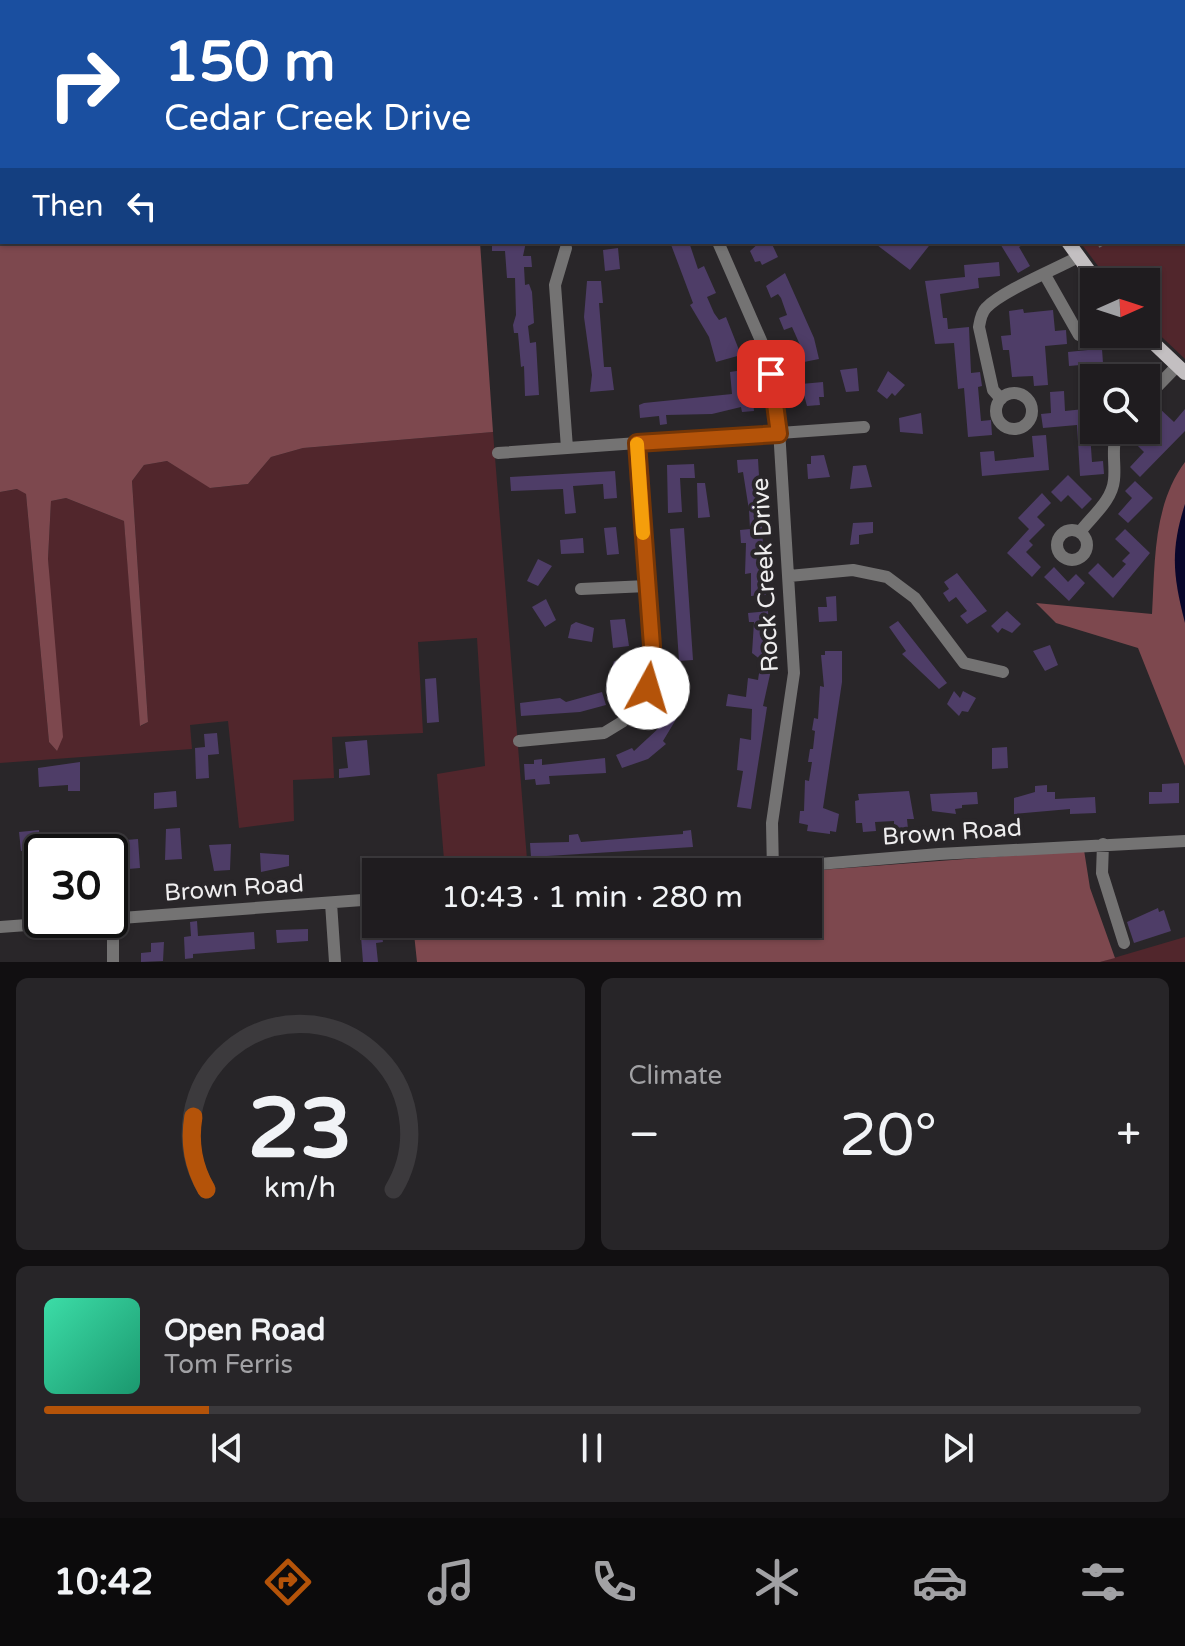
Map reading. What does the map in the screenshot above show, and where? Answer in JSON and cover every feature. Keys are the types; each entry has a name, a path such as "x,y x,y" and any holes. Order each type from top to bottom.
{"main road":[{"path":"1069,244 1086,268"},
{"path":"1158,348 1181,370"}],"street":[{"name":"Rock Creek Drive","path":"719,244 766,352 777,397 794,673 772,823 773,858"},
{"path":"566,248 555,285 567,448"},
{"path":"1001,399 993,390 979,327 981,317 999,300 1078,257"},
{"path":"1045,275 1079,335"},
{"path":"1160,387 1181,370"},
{"path":"498,453 864,427"},
{"path":"519,741 604,733 622,722 648,688 652,667 637,443"},
{"path":"1080,532 1107,501 1114,481 1114,444"},
{"path":"789,576 853,570 887,577 915,598 964,663 1003,672"},
{"path":"581,589 647,586"},
{"name":"Brown Road","path":"822,866 1103,844 1185,841"},
{"path":"1103,844 1102,873 1124,943"},
{"name":"Brown Road","path":"128,919 362,900"},
{"path":"331,903 335,962"},
{"name":"Brown Road","path":"0,927 24,926"},
{"path":"113,938 113,962"}],"path":[{"path":"1099,247 1104,244"}],"shaded area":[{"path":"0,244 480,244 493,432 303,448 271,457 248,484 210,488 167,461 144,465 132,481 148,722 140,726 124,521 66,498 51,501 48,559 63,737 57,751 49,742 26,494 17,489 0,492"},
{"path":"1082,244 1185,244 1185,359 1160,335 1160,268 1100,268"},
{"path":"493,432 527,858 444,858 437,774 485,766 477,638 418,642 423,733 332,737 334,778 293,780 294,821 239,828 228,721 190,725 192,749 0,763 0,492 18,489 26,494 49,742 57,751 48,559 51,501 66,498 124,521 141,726 148,722 132,481 144,465 167,461 211,488 248,484 271,457 303,448"},
{"path":"1185,462 1185,766 1138,648 1056,623 1036,603 1152,614 1155,554 1161,515"},
{"path":"1185,504 1185,623 1178,591 1175,550"},
{"path":"1084,850 1090,888 1115,958 1100,962 417,962 414,938 822,938 822,870"},
{"path":"1185,937 1185,962 1100,962"}],"building":[{"path":"492,244 526,244 523,256 531,256 532,267 524,267 525,285 529,284 532,292 534,323 528,326 530,343 536,342 539,395 525,396 524,366 521,367 518,333 514,333 513,325 516,315 515,278 507,278 505,251 492,251"},
{"path":"671,244 690,244 698,269 704,266 716,293 707,297 719,320 726,317 741,355 716,362 709,337 690,305 693,303"},
{"path":"758,244 772,244 778,257 762,265 760,261 755,262 750,251"},
{"path":"876,244 930,244 910,270"},
{"path":"1000,244 1024,244 1019,247 1030,266 1018,273"},
{"path":"618,248 620,269 605,271 603,250"},
{"path":"999,262 1000,276 978,278 979,288 940,294 943,318 947,318 948,329 969,327 971,373 980,372 982,386 978,387 981,421 991,420 992,435 968,437 964,388 958,389 954,343 935,344 925,281 965,277 964,265"},
{"path":"785,273 814,338 819,359 804,362 804,358 796,359 793,346 800,345 792,327 784,330 779,318 787,315 781,298 778,294 771,298 766,286"},
{"path":"587,281 601,281 603,303 599,303 604,367 611,367 614,390 590,392 592,375 584,317"},
{"path":"1023,309 1024,313 1053,310 1055,331 1066,330 1067,344 1045,346 1048,385 1034,386 1033,376 1012,377 1009,350 1003,350 1001,336 1011,335 1009,311"},
{"path":"1102,348 1103,363 1069,366 1068,352"},
{"path":"857,368 859,391 846,392 840,370"},
{"path":"743,370 745,394 752,393 754,411 742,412 741,407 712,414 666,415 667,424 660,425 659,416 640,418 639,405 644,403 732,394 730,372"},
{"path":"888,371 905,385 895,396 892,393 887,399 877,391"},
{"path":"823,382 824,397 819,397 820,405 807,406 801,384"},
{"path":"1064,391 1065,411 1080,409 1080,444 1091,444 1092,462 1103,461 1104,474 1080,476 1077,425 1043,428 1041,414 1051,413 1050,392"},
{"path":"1160,409 1174,422 1185,409 1185,431 1140,477 1130,467 1144,452 1137,445 1160,444"},
{"path":"921,413 923,434 900,432 899,418"},
{"path":"1046,435 1049,470 982,476 980,452 994,451 995,461 1034,457 1032,436"},
{"path":"824,455 830,477 808,479 807,464 811,464 811,456"},
{"path":"758,459 766,595 751,596 751,573 745,574 746,543 741,543 740,530 750,529 749,510 743,472 738,473 737,460"},
{"path":"694,464 695,478 680,478 682,512 668,513 667,465"},
{"path":"866,465 872,487 850,489 853,466"},
{"path":"615,471 617,498 604,499 603,484 573,486 576,513 565,514 563,489 511,491 510,477"},
{"path":"1068,475 1092,499 1082,509 1068,495 1061,502 1051,492"},
{"path":"1135,481 1153,498 1128,523 1118,514 1132,498 1125,491"},
{"path":"697,483 705,483 710,517 698,518"},
{"path":"1042,493 1051,503 1037,517 1045,525 1029,541 1033,545 1026,552 1041,567 1032,577 1007,553 1029,529 1018,518"},
{"path":"873,522 873,533 859,535 859,544 850,545 853,523"},
{"path":"616,527 619,554 607,555 604,528"},
{"path":"684,528 693,660 679,661 670,529"},
{"path":"1125,529 1150,553 1113,598 1088,573 1098,563 1113,578 1126,564 1122,561 1130,553 1115,539"},
{"path":"583,538 584,553 561,554 560,540"},
{"path":"538,559 552,566 538,586 527,581"},
{"path":"1054,567 1068,582 1076,574 1085,583 1069,601 1044,577"},
{"path":"957,573 987,611 967,624 960,616 967,611 956,597 949,602 943,593 949,589 944,582"},
{"path":"836,596 837,621 819,622 818,607 827,607 826,597"},
{"path":"546,599 556,620 545,627 532,607"},
{"path":"768,611 771,670 763,706 767,707 751,809 737,807 743,771 737,770 740,738 751,740 752,709 726,706 728,694 746,697 748,678 758,680 761,660 752,653 754,622 749,622 748,613"},
{"path":"1007,611 1021,624 1012,633 1002,628 998,633 991,626"},
{"path":"625,619 629,646 613,648 610,620"},
{"path":"898,621 947,683 939,689 902,654 906,651 889,627"},
{"path":"576,622 594,628 592,642 568,638 571,625"},
{"path":"1050,645 1058,665 1045,671 1033,651"},
{"path":"825,651 842,651 842,682 823,808 839,814 836,832 830,831 830,834 807,831 808,825 799,823 800,811 804,811 805,780 809,781 812,762 808,762 810,749 813,749 814,718 818,719 820,686 824,687 821,655 825,655"},
{"path":"614,661 630,666 619,691 606,687"},
{"path":"436,678 439,722 427,723 425,679"},
{"path":"954,691 960,698 963,691 976,698 968,712 962,711 959,716 947,704"},
{"path":"602,692 606,705 580,712 521,716 520,703 560,698 566,702"},
{"path":"669,704 681,711 663,741 666,744 648,759 622,768 616,755 632,748 634,751 661,726 657,724"},
{"path":"217,733 219,754 208,755 209,778 196,779 195,748 205,747 204,734"},
{"path":"367,740 370,775 339,778 339,769 348,768 345,742"},
{"path":"1007,747 1008,768 992,769 992,748"},
{"path":"605,758 606,773 549,776 550,784 536,785 535,779 525,780 524,764 534,764 534,760 542,759 542,765"},
{"path":"80,762 80,791 68,791 68,785 39,787 38,768"},
{"path":"1179,783 1179,803 1149,804 1149,792 1162,792 1162,784"},
{"path":"1047,785 1047,792 1055,792 1055,799 1095,797 1096,813 1070,814 1070,809 1014,814 1014,798 1035,792 1035,786"},
{"path":"176,791 177,807 154,809 154,793"},
{"path":"909,791 914,819 907,819 908,829 894,830 894,821 875,822 876,831 863,832 862,823 856,823 855,801 859,800 858,794"},
{"path":"977,792 978,804 962,805 962,808 955,809 956,814 932,811 930,794"},
{"path":"180,828 182,859 165,860 166,829"},
{"path":"39,830 39,834 24,834 24,851 21,851 19,832"},
{"path":"691,830 693,847 531,857 530,843 569,842 569,835 578,834 581,842 683,834 683,831"},
{"path":"138,839 140,868 128,869 128,840"},
{"path":"231,844 230,870 214,871 209,845"},
{"path":"260,853 289,855 289,866 261,872"},
{"path":"1158,908 1159,912 1164,910 1171,931 1134,943 1127,922"},
{"path":"197,921 198,936 254,932 255,949 193,954 193,958 185,959 184,937 191,936 190,922"},
{"path":"360,924 362,938 382,938 383,942 376,943 378,962 363,962"},
{"path":"308,929 308,941 277,943 276,930"},
{"path":"164,942 163,961 141,962 141,953 151,952 151,943"}],"slow traffic":[{"path":"637,444 643,533"}],"route":[{"path":"648,688 652,646 637,443 779,434 777,397 771,374"}]}
